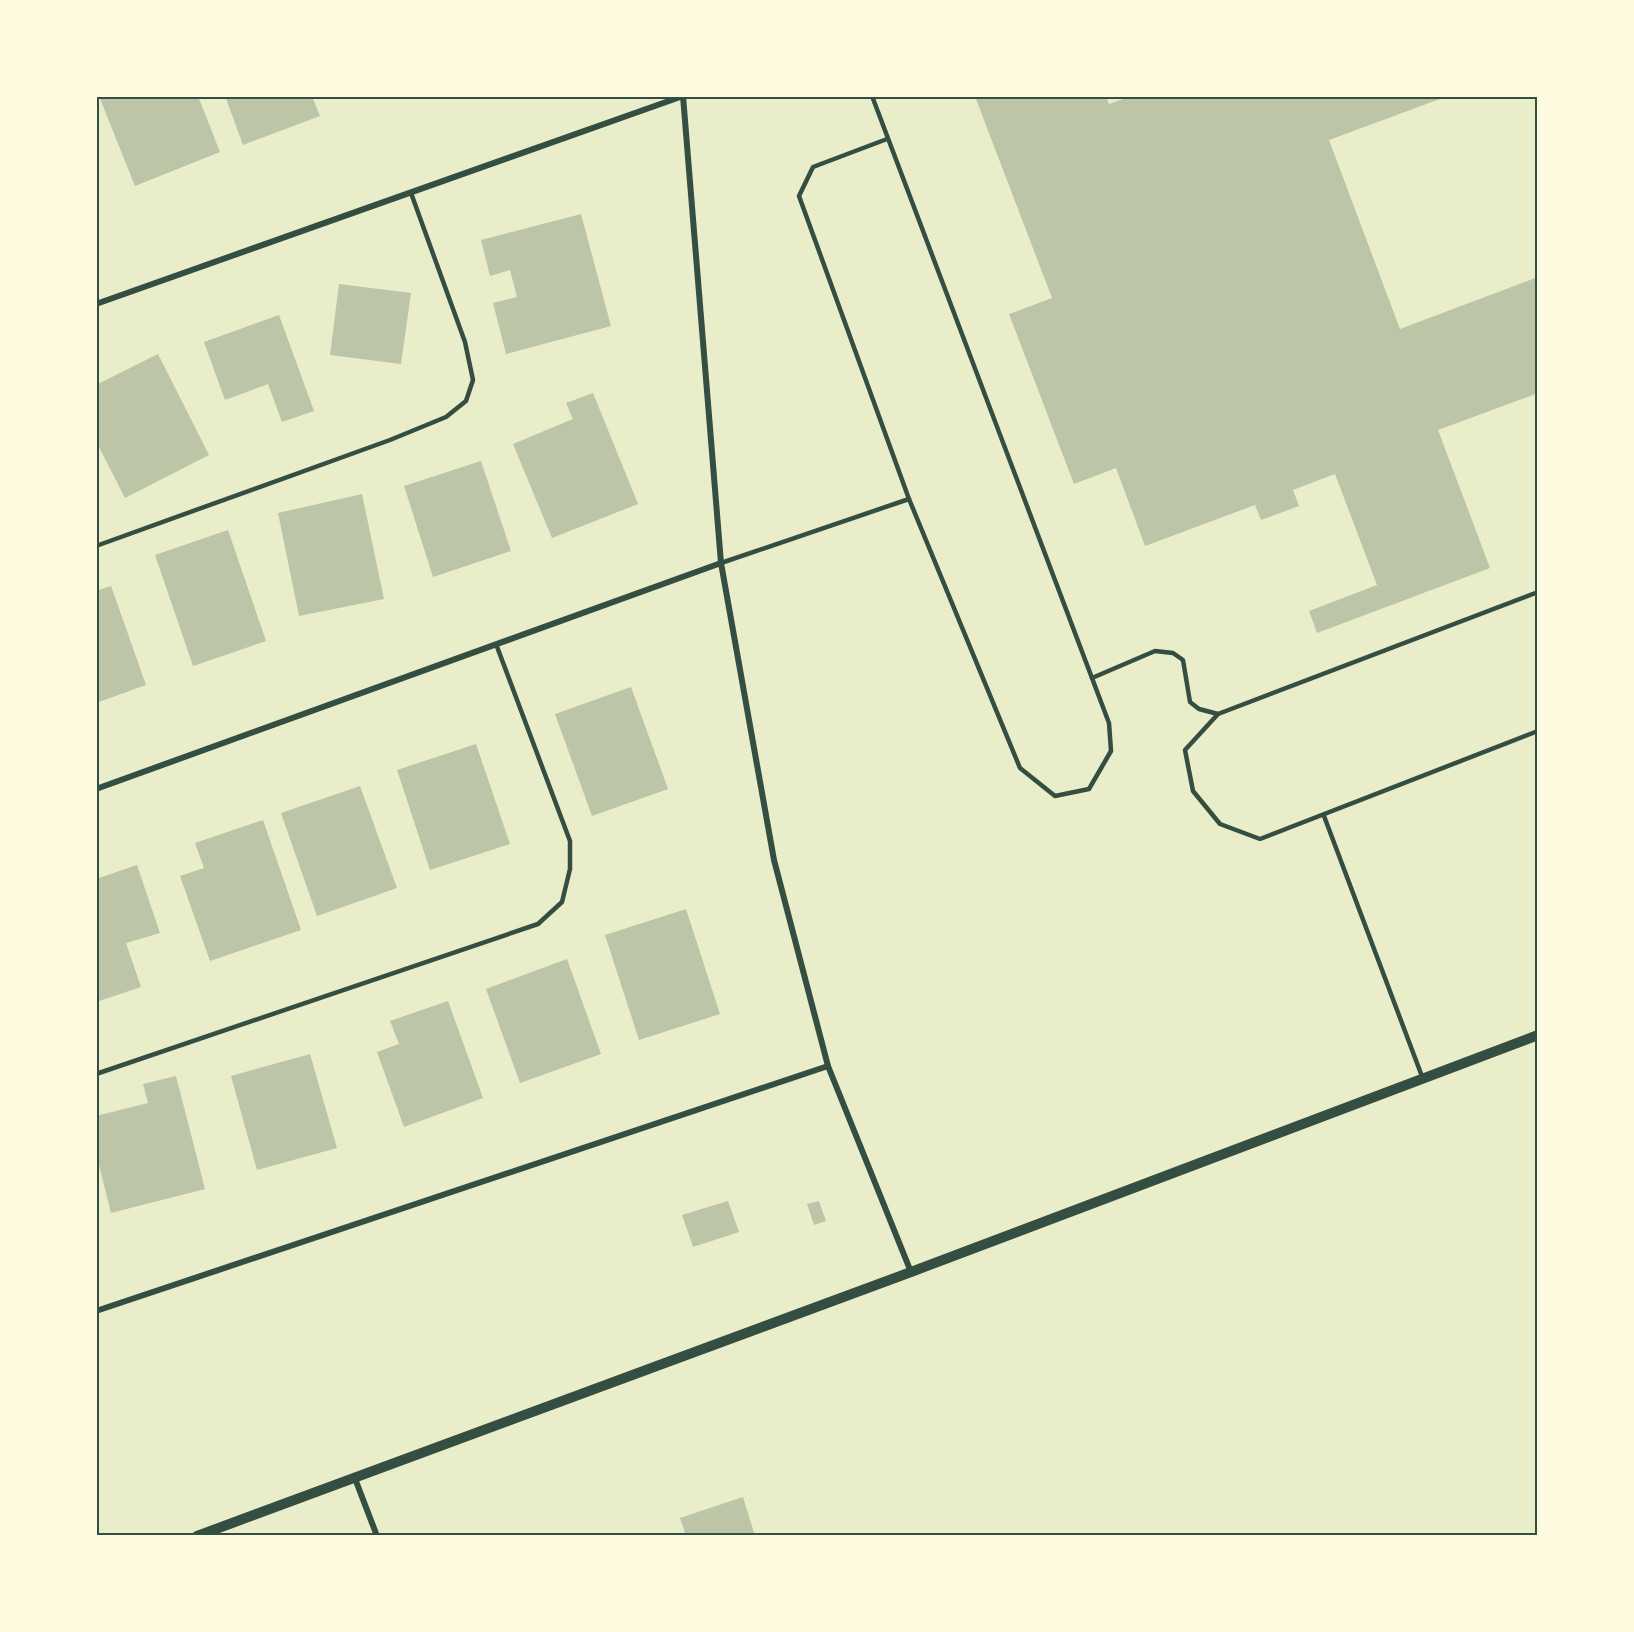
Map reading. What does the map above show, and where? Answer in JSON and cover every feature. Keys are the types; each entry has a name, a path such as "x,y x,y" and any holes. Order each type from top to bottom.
{"street":[{"path":"96,304 684,96 721,563 774,860 828,1066 911,1272"},
{"path":"96,789 721,563"},
{"path":"197,1536 354,1476 911,1272 1538,1035"},
{"path":"96,1311 828,1066"},
{"path":"354,1476 377,1536"}],"lane":[{"path":"872,96 1109,723 1111,751 1089,789 1055,796 1020,768 909,499 799,196 813,167 887,139"},
{"path":"96,546 390,440 446,417 466,401 473,381 465,342 411,193"},
{"path":"721,563 909,499"},
{"path":"1538,592 1218,714 1185,750 1193,791 1220,824 1260,839 1538,731"},
{"path":"96,1074 538,924 562,902 570,869 570,841 496,644"},
{"path":"1092,678 1155,651 1173,653 1183,660 1190,702 1199,709 1218,714"},
{"path":"1324,816 1423,1079"}],"building":[{"path":"99,96 198,96 220,152 135,186"},
{"path":"225,96 312,96 320,116 243,145"},
{"path":"984,96 1106,96 1109,104 1132,96 1448,96 1329,140 1400,329 1538,277 1538,393 1438,430 1490,568 1317,633 1309,611 1377,585 1335,474 1293,490 1299,506 1261,520 1255,505 1145,546 1116,468 1074,484 1009,314 1052,298 976,99"},
{"path":"581,214 611,326 506,354 493,303 517,297 510,270 490,276 481,240"},
{"path":"339,284 411,293 401,364 330,355"},
{"path":"279,315 314,411 282,422 268,384 225,400 204,342"},
{"path":"158,354 209,455 125,498 96,441 96,385"},
{"path":"593,393 638,504 552,538 513,444 573,419 566,403"},
{"path":"481,461 511,551 433,577 404,486"},
{"path":"362,494 384,599 299,616 278,513"},
{"path":"228,530 266,641 193,666 155,555"},
{"path":"111,586 146,685 96,703 96,591"},
{"path":"631,687 668,789 592,816 555,714"},
{"path":"476,744 510,844 430,870 397,770"},
{"path":"360,786 397,888 317,916 281,813"},
{"path":"263,820 301,930 210,961 180,876 204,868 195,843"},
{"path":"137,865 160,933 126,943 141,987 96,1002 96,879"},
{"path":"686,909 720,1014 639,1040 605,935"},
{"path":"567,959 601,1054 520,1083 486,989"},
{"path":"448,1001 483,1098 404,1127 377,1052 399,1044 390,1021"},
{"path":"310,1054 337,1148 257,1170 231,1076"},
{"path":"176,1076 205,1189 111,1213 96,1153 96,1116 148,1103 143,1084"},
{"path":"728,1201 739,1232 693,1247 682,1215"},
{"path":"819,1201 826,1221 814,1225 807,1204"},
{"path":"743,1497 755,1536 686,1536 680,1518"}]}
